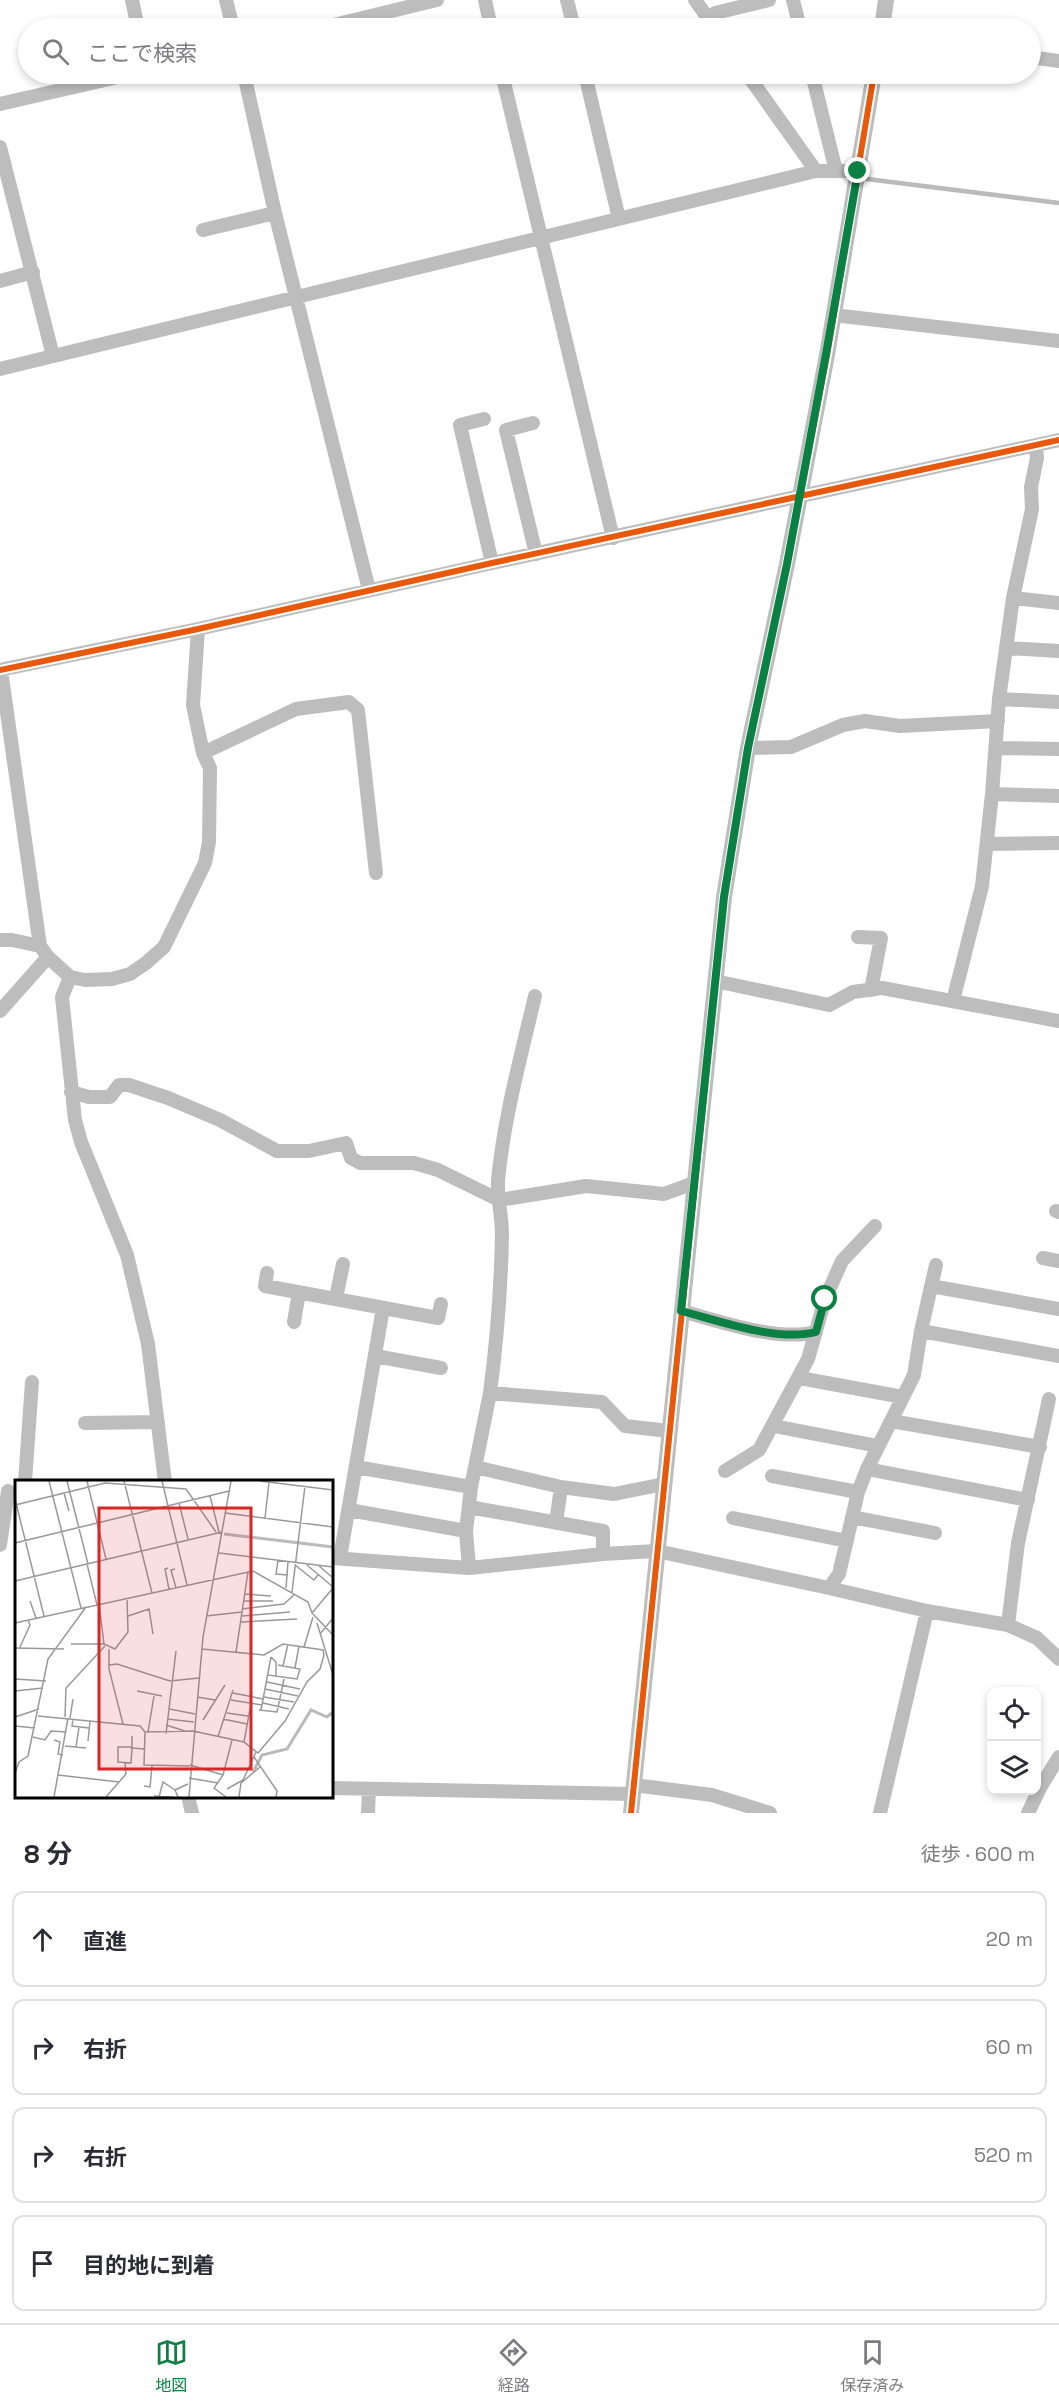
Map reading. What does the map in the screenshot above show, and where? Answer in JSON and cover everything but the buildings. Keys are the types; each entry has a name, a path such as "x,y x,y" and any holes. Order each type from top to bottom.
{"street":[{"path":"132,0 136,18"},
{"path":"226,0 230,18"},
{"path":"353,18 395,5 437,0"},
{"path":"485,0 490,18"},
{"path":"567,0 572,18"},
{"path":"695,0 708,18"},
{"path":"715,13 769,0"},
{"path":"793,0 798,18"},
{"path":"883,18 886,0"},
{"path":"1041,59 1059,61"},
{"path":"0,104 87,84"},
{"path":"245,84 369,591"},
{"path":"504,84 613,538"},
{"path":"587,84 619,219"},
{"path":"754,84 816,171"},
{"path":"814,84 836,171"},
{"path":"631,1813 724,897 748,748 833,315 872,84"},
{"path":"0,147 53,356"},
{"path":"0,369 816,171 858,171"},
{"path":"203,230 275,213"},
{"path":"0,280 33,272"},
{"path":"833,315 1059,341"},
{"path":"484,419 460,425 492,563"},
{"path":"533,423 507,430 536,554"},
{"path":"0,1011 44,951 0,670 198,629 1059,440"},
{"path":"953,1001 982,886 999,699 1013,598 1032,509 1031,488 1037,458 1030,448"},
{"path":"1013,598 1059,603"},
{"path":"0,940 12,940 44,951 70,977 85,980 112,980 130,974 164,947 205,863 209,842 210,768 203,753 193,705 198,629"},
{"path":"1006,648 1059,651"},
{"path":"999,699 1059,702"},
{"path":"203,753 296,709 349,702 358,710 376,873"},
{"path":"748,748 790,747 843,725 865,722 900,726 998,721"},
{"path":"996,748 1059,749"},
{"path":"992,794 1059,796"},
{"path":"987,844 1059,843"},
{"path":"858,937 880,938 871,990"},
{"path":"70,977 62,997 71,1092 81,1142 127,1255 148,1344 165,1480"},
{"path":"715,981 829,1005 853,992 882,988 1059,1021"},
{"path":"469,1568 466,1531 471,1487 490,1393 498,1334 502,1218 498,1182 504,1138 535,996"},
{"path":"71,1092 88,1097 110,1097 119,1085 129,1085 168,1098 220,1120 277,1151 309,1151 346,1143 351,1158 360,1163 414,1163 438,1170 499,1200 586,1186 664,1194 694,1183"},
{"path":"725,1471 759,1450 808,1359 825,1299 842,1262 875,1226"},
{"path":"1043,1258 1059,1261"},
{"path":"336,1298 343,1264"},
{"path":"829,1588 839,1574 858,1492 867,1468 914,1375 936,1265"},
{"path":"267,1273 265,1286 438,1318 441,1304"},
{"path":"931,1286 1059,1309"},
{"path":"294,1322 299,1292"},
{"path":"383,1308 349,1510 336,1558 404,1562 443,1568 469,1568 603,1554 657,1551 927,1611 1008,1625 1037,1638 1059,1659"},
{"path":"681,1311 758,1330 800,1336 816,1332"},
{"path":"921,1332 1059,1356"},
{"path":"375,1356 441,1368"},
{"path":"805,1379 903,1397"},
{"path":"25,1480 32,1382"},
{"path":"490,1393 602,1402 625,1426 669,1431"},
{"path":"1008,1625 1018,1544 1049,1399"},
{"path":"891,1421 1040,1447"},
{"path":"85,1423 158,1422"},
{"path":"779,1427 878,1446"},
{"path":"356,1467 471,1487"},
{"path":"475,1467 561,1487 614,1494 664,1484"},
{"path":"867,1468 1029,1500"},
{"path":"772,1476 858,1492"},
{"path":"556,1523 561,1487"},
{"path":"0,1545 8,1491"},
{"path":"469,1507 603,1531 603,1554"},
{"path":"349,1510 466,1531"},
{"path":"852,1517 935,1533"},
{"path":"733,1518 847,1540"},
{"path":"880,1813 927,1611"},
{"path":"1028,1813 1059,1757"},
{"path":"333,1788 634,1790 712,1795 770,1813"},
{"path":"368,1813 369,1789"},
{"path":"188,1798 192,1813"}],"waterway":[{"path":"867,179 1059,203"}],"cycle path":[{"path":"631,1813 724,897 748,748 787,564 827,355 872,84"},
{"path":"0,670 198,629 1059,440"}],"route":[{"path":"825,1299 816,1332 800,1336 758,1330 681,1311 724,897 748,748 787,564 858,171"}]}
